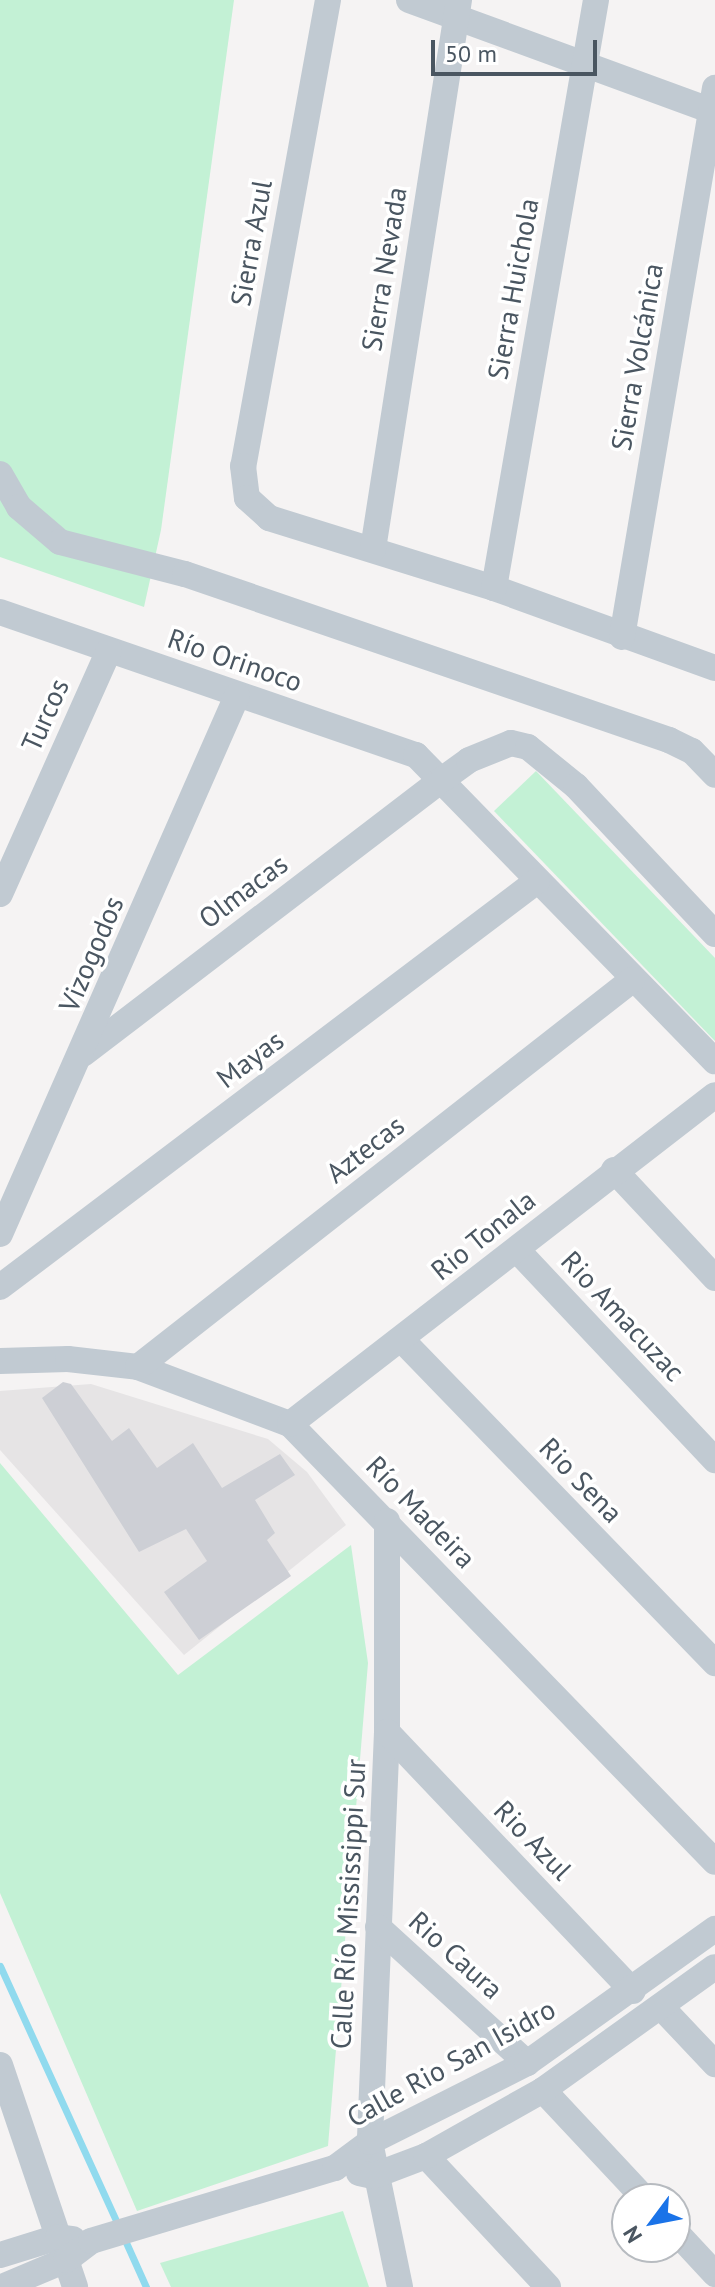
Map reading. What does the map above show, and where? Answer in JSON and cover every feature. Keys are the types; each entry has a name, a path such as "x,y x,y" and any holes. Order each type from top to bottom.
{"street":[{"name":"Sierra Azul","path":"328,0 243,466 247,498 269,518 373,549"},
{"path":"409,0 457,9 583,66 714,104"},
{"name":"Sierra Huichola","path":"494,588 596,0"},
{"name":"Sierra Nevada","path":"373,549 457,9"},
{"name":"Sierra Volcánica","path":"622,637 714,104"},
{"path":"0,474 19,507 60,542 185,574 669,740 692,751 715,775"},
{"path":"373,549 494,588 622,637 715,668"},
{"name":"Río Orinoco","path":"0,612 416,755 443,779 632,980 715,1061"},
{"name":"Turcos","path":"0,894 109,650"},
{"name":"Vizogodos","path":"0,1234 83,1054 237,696"},
{"path":"443,779 494,748 511,743 528,747 576,786 715,934"},
{"name":"Olmacas","path":"83,1054 443,779"},
{"name":"Mayas","path":"0,1287 537,881"},
{"name":"Aztecas","path":"138,1367 632,980"},
{"name":"Rio Tonala","path":"290,1424 517,1250 614,1170 715,1095"},
{"path":"614,1170 715,1278"},
{"name":"Rio Amacuzac","path":"517,1250 715,1460"},
{"name":"Rio Sena","path":"402,1340 715,1663"},
{"name":"Río Madeira","path":"0,1361 68,1359 138,1367 290,1424 715,1862"},
{"name":"Calle Río Mississippi Sur","path":"387,1521 387,1732 370,2142 373,2176 400,2287"},
{"name":"Rio Azul","path":"387,1732 633,1991"},
{"name":"Rio Caura","path":"378,1927 527,2063"},
{"name":"Calle Rio San Isidro","path":"0,2255 62,2248 335,2168 370,2142 527,2063 633,1991 715,1929"},
{"path":"373,2176 426,2156 543,2090 663,2009 715,1967"},
{"path":"663,2009 715,2064"},
{"path":"0,2065 5,2095 75,2287"},
{"path":"543,2090 630,2183"},
{"path":"426,2156 548,2287"},
{"name":"Calle Rio San Isidro","path":"335,2168 373,2176"},
{"name":"Calle Rio San Isidro","path":"2,2287 62,2248"},
{"path":"691,2248 715,2274"}],"shaded area":[{"path":"91,1384 268,1439 307,1472 346,1525 184,1655 0,1450 0,1391"}],"green space":[{"path":"0,0 234,0 161,530 144,607 0,557"},
{"path":"536,771 715,958 715,1041 494,811"},
{"path":"0,1463 178,1675 351,1545 368,1663 328,2146 137,2211 0,1893"},
{"path":"343,2211 369,2287 171,2287 160,2263"}],"building":[{"path":"63,1382 71,1384 112,1441 129,1428 157,1468 193,1443 222,1488 280,1454 295,1475 255,1500 275,1533 267,1540 291,1576 199,1640 164,1592 207,1561 186,1529 139,1552 42,1398"}],"waterway":[{"path":"0,1966 119,2227"},
{"path":"124,2238 146,2287"}]}
